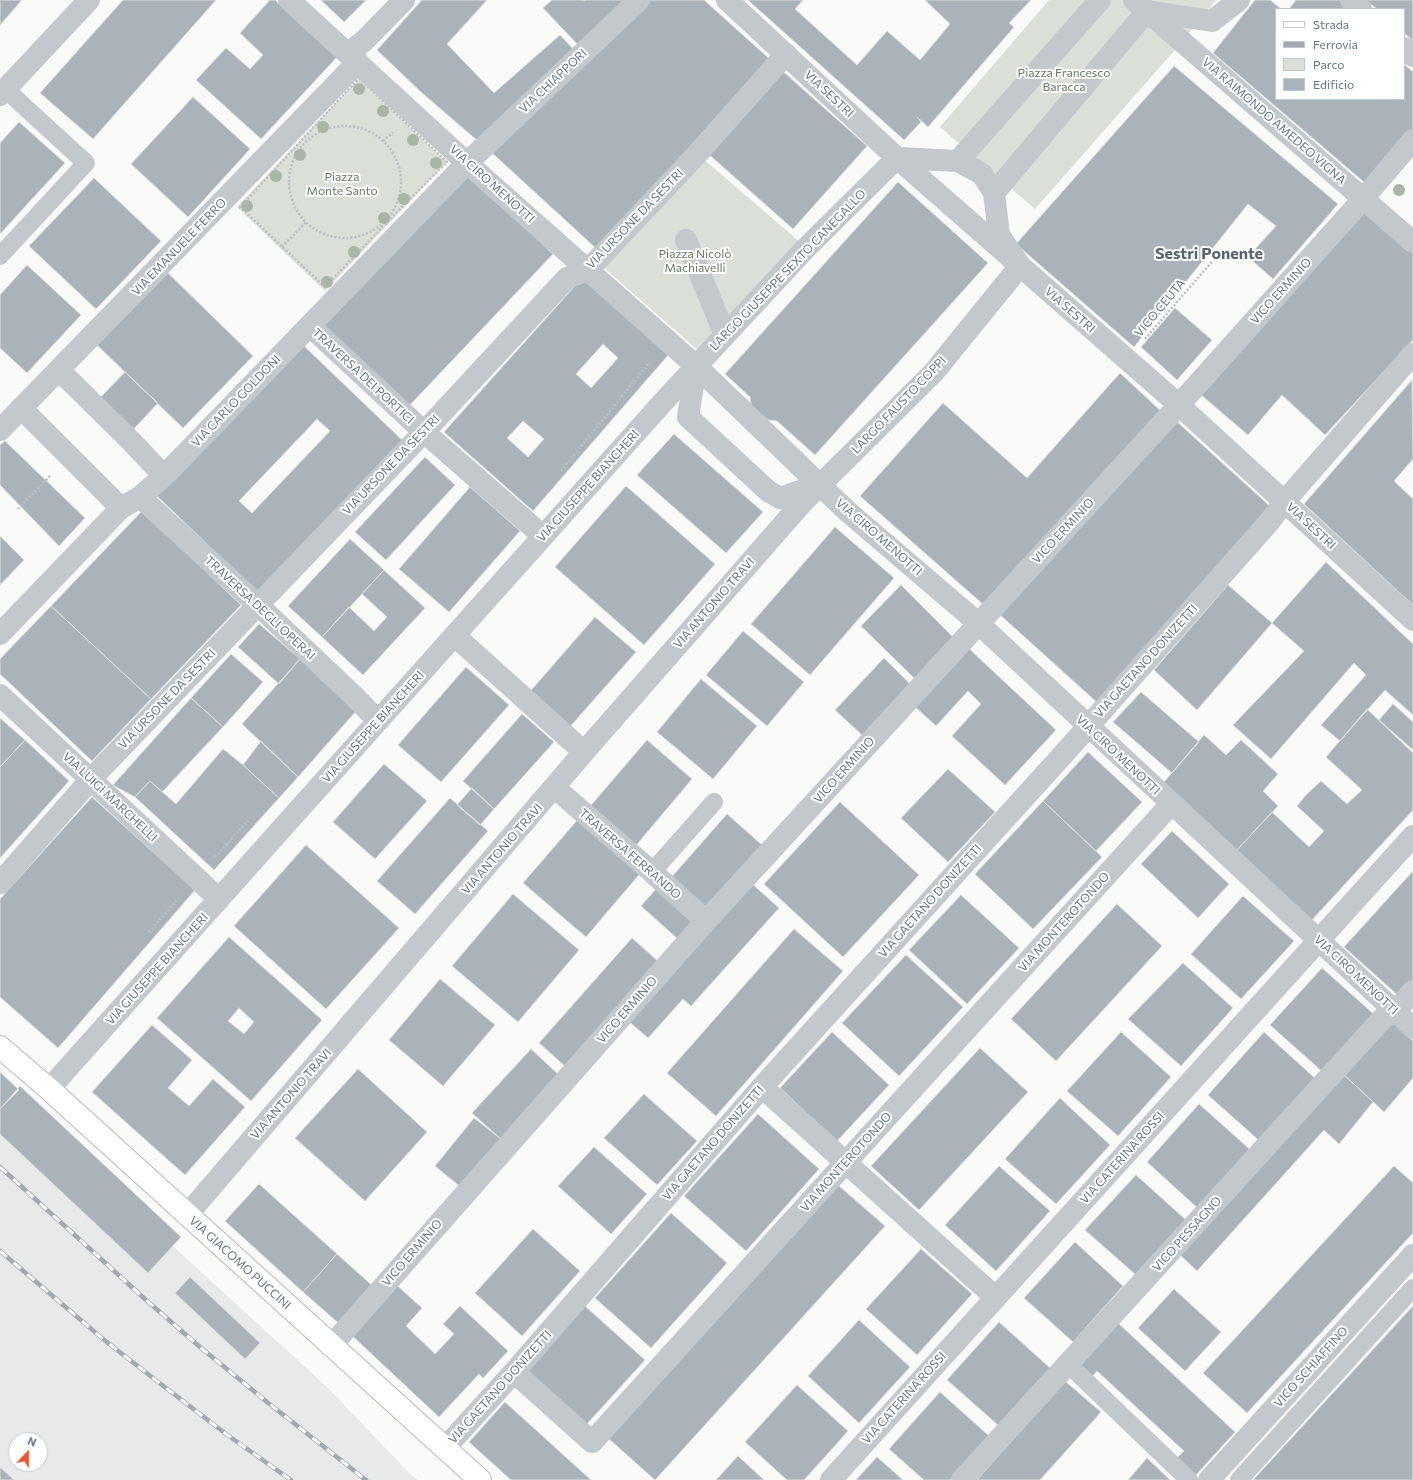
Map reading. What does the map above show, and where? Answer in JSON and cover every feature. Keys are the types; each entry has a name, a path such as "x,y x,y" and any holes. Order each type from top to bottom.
{"main road":[{"name":"VIA GIACOMO PUCCINI","path":"0,1047 49,1089 480,1480"}],"street":[{"path":"3,92 89,0"},
{"name":"VIA CIRO MENOTTI","path":"289,0 467,163 696,366 847,510 978,623 1413,1028"},
{"name":"VIA EMANUELE FERRO","path":"0,430 59,370 353,58 364,41 404,0"},
{"name":"VIA CHIAPPORI","path":"467,163 639,0"},
{"name":"VIA SESTRI","path":"726,0 897,158 1020,266 1086,331 1127,360 1179,405 1413,620"},
{"path":"958,161 1100,0"},
{"path":"994,193 1138,4 1212,21 1239,0"},
{"path":"1351,0 1360,8"},
{"name":"VIA RAIMONDO AMEDEO VIGNA","path":"1138,4 1413,242"},
{"path":"1405,49 1413,56"},
{"name":"VIA URSONE DA SESTRI","path":"0,883 91,779 424,432 567,278 588,270 699,152 786,54"},
{"name":"VICO ERMINIO","path":"331,1346 706,921 1179,405 1364,199 1413,140"},
{"path":"897,158 958,161 982,174 994,193 999,235 1020,266"},
{"name":"LARGO GIUSEPPE SEXTO CANEGALLO","path":"696,366 806,248 897,158"},
{"name":"VIA CARLO GOLDONI","path":"0,634 121,508 140,497 164,476 467,163"},
{"path":"686,240 724,335"},
{"name":"LARGO FAUSTO COPPI","path":"821,484 934,372 1020,266"},
{"name":"TRAVERSA DEI PORTICI","path":"310,326 424,432 543,536"},
{"name":"VIA GAETANO DONIZETTI","path":"445,1448 514,1372 762,1086 1088,726 1270,521 1284,502 1413,354"},
{"path":"696,366 688,417 768,491 780,498 821,484"},
{"name":"VIA GIUSEPPE BIANCHERI","path":"49,1089 696,366"},
{"path":"59,370 164,476"},
{"path":"20,408 121,508"},
{"name":"VIA ANTONIO TRAVI","path":"187,1215 555,788 584,752 788,519 821,484"},
{"name":"TRAVERSA DEGLI OPERAI","path":"140,497 258,605 378,721"},
{"path":"455,636 584,752"},
{"name":"VIA LUIGI MARCHELLI","path":"0,695 219,899"},
{"name":"TRAVERSA FERRANDO","path":"555,788 706,921"},
{"name":"VIA MONTEROTONDO","path":"514,1372 592,1442 1171,804"},
{"name":"VIA CATERINA ROSSI","path":"831,1480 1413,836"},
{"name":"VICO PESSAGNO","path":"962,1480 1069,1365 1384,1017 1395,1012 1413,991"},
{"path":"762,1086 995,1297"},
{"name":"VICO SCHIAFFINO","path":"1209,1480 1413,1255"}],"lane":[{"path":"0,256 86,163 3,92"},
{"path":"652,872 714,802"},
{"path":"1239,1480 1413,1288"},
{"path":"1069,1365 1189,1480"}],"path":[{"path":"359,78 447,162 388,220 325,287 282,247 240,207 359,78"},
{"path":"337,126 355,127 373,133 387,144 397,160 402,178 400,196 395,208 392,214 379,227 362,236 344,239 326,235 306,222 297,211 290,193 289,175 294,157 305,143 320,132 337,126"},
{"path":"282,247 306,222"},
{"name":"VICO CEUTA","path":"1127,360 1223,249"},
{"path":"561,472 652,360"},
{"path":"18,509 47,480"}],"shaded area":[{"path":"0,1088 328,1388 410,1474 418,1480 12,1480 0,1468"}],"green space":[{"name":"Piazza Francesco Baracca","path":"1049,0 1216,0 1181,43 1035,209 940,127"},
{"name":"Piazza Monte Santo","path":"359,78 447,162 325,291 237,207"},
{"name":"Piazza Nicolò Machiavelli","path":"701,157 801,243 700,352 602,266"}],"building":[{"path":"0,0 22,0 0,25"},
{"path":"123,0 216,0 93,139 40,93"},
{"path":"270,0 275,0 337,57 261,139 196,80 226,48 250,69 263,55 240,33"},
{"path":"321,0 366,0 344,22"},
{"path":"422,0 487,0 447,44 494,93 560,35 576,52 479,142 421,92 377,50"},
{"path":"552,0 632,0 581,48 543,8"},
{"path":"646,0 704,0 774,63 600,252 490,151"},
{"path":"748,0 803,0 795,9 857,65 887,31 920,60 950,24 925,0 1031,0 1009,23 1014,27 928,127 917,117 921,122 904,140"},
{"path":"1255,0 1270,0 1280,8 1275,8 1275,100 1405,100 1405,65 1413,72 1413,133 1371,188 1213,53"},
{"path":"1296,0 1341,0 1350,8 1290,8"},
{"path":"1366,0 1413,0 1413,41 1405,34 1405,8 1376,8"},
{"path":"1174,66 1338,204 1273,279 1248,257 1276,226 1248,204 1134,347 1016,244"},
{"path":"779,68 867,146 793,229 705,151"},
{"path":"193,97 250,149 188,217 131,164"},
{"path":"19,122 65,163 0,234 0,143"},
{"path":"468,175 553,254 408,407 323,327"},
{"path":"94,178 161,241 96,309 29,246"},
{"path":"898,182 988,263 815,455 777,421 769,420 758,415 751,404 750,397 725,374"},
{"path":"1364,204 1413,248 1413,340 1325,435 1282,395 1248,435 1200,394"},
{"path":"27,265 81,315 27,373 0,348 0,295"},
{"path":"168,273 253,356 183,428 97,345"},
{"path":"583,277 669,354 533,511 444,432","holes":["603,344 618,358 591,388 576,374","523,421 544,439 528,457 507,438"]},
{"path":"1175,308 1212,340 1177,380 1141,347"},
{"path":"302,344 403,441 258,593 156,495","holes":["317,419 330,431 252,513 239,501"]},
{"path":"125,372 158,403 129,434 96,402"},
{"path":"1120,373 1163,413 985,606 860,496 943,403 1027,478"},
{"path":"1412,380 1413,459 1394,481 1413,499 1413,605 1304,504"},
{"path":"1174,419 1274,510 1100,705 998,613"},
{"path":"674,434 763,512 726,553 637,475"},
{"path":"5,441 85,518 59,546 0,485 0,445"},
{"path":"425,457 455,485 386,560 355,532"},
{"path":"626,486 715,564 644,645 555,567"},
{"path":"470,487 520,531 449,612 399,569"},
{"path":"142,511 241,605 151,699 51,606"},
{"path":"835,527 894,578 810,675 751,624"},
{"path":"0,536 24,560 0,585"},
{"path":"350,539 384,570 322,637 288,606"},
{"path":"1326,562 1413,644 1413,715 1385,690 1340,741 1321,725 1366,675 1354,663 1271,759 1233,725 1304,651 1272,623"},
{"path":"384,570 425,608 363,675 322,637 349,607 374,631 387,617 362,594"},
{"path":"901,585 954,638 914,678 861,626"},
{"path":"1228,585 1272,623 1197,710 1154,670"},
{"path":"51,606 151,699 92,761 0,674 0,659"},
{"path":"595,617 636,652 567,730 527,695"},
{"path":"259,624 300,659 279,684 238,647"},
{"path":"743,631 804,682 767,726 706,675"},
{"path":"965,645 1056,730 1005,785 952,736 981,704 968,691 936,726 911,703"},
{"path":"231,654 263,682 223,727 191,698"},
{"path":"884,658 911,685 862,735 835,710"},
{"path":"300,659 357,710 298,777 242,724"},
{"path":"466,667 509,705 441,782 398,745"},
{"path":"701,679 757,726 713,779 657,732"},
{"path":"1141,692 1199,742 1172,773 1113,722"},
{"path":"191,698 223,727 162,792 150,781 135,797 113,785"},
{"path":"1393,704 1413,722 1413,750 1379,720"},
{"path":"1367,709 1413,753 1413,810 1311,921 1236,851 1272,812 1309,847 1324,831 1297,806 1306,795 1321,781 1347,804 1362,790 1326,757"},
{"path":"522,714 554,742 494,809 463,781"},
{"path":"0,718 25,740 0,767"},
{"path":"1204,735 1226,755 1241,740 1278,774 1263,791 1278,806 1236,851 1164,782"},
{"path":"25,740 69,781 0,858 0,767"},
{"path":"647,740 692,779 633,849 587,810"},
{"path":"261,741 298,777 279,798 243,765"},
{"path":"223,749 279,798 214,870 135,797 150,781 176,804"},
{"path":"1088,752 1142,802 1096,851 1043,801"},
{"path":"384,764 427,801 375,859 333,822"},
{"path":"948,769 995,812 948,862 901,818"},
{"path":"472,788 494,809 480,825 457,805"},
{"path":"92,797 195,890 58,1048 0,997 0,899"},
{"path":"450,798 488,831 415,914 377,881"},
{"path":"1043,801 1102,857 1033,929 975,874"},
{"path":"840,802 919,875 843,957 764,884"},
{"path":"727,814 762,845 704,911 669,880"},
{"path":"580,817 643,870 586,937 523,883"},
{"path":"1172,831 1229,884 1198,918 1141,864"},
{"path":"306,845 399,928 326,1009 234,926"},
{"path":"1413,871 1413,985 1401,998 1344,947"},
{"path":"749,881 779,908 691,1006 683,999 648,1038 626,1019"},
{"path":"657,888 695,923 679,940 641,906"},
{"path":"513,894 579,950 518,1022 452,966"},
{"path":"961,895 1019,948 967,1004 909,950"},
{"path":"1243,896 1294,941 1241,999 1191,954"},
{"path":"1117,904 1162,946 1056,1061 1011,1019"},
{"path":"794,929 843,971 716,1116 667,1073"},
{"path":"229,937 322,1020 251,1101 157,1018","holes":["239,1008 254,1022 244,1034 228,1021"]},
{"path":"632,938 660,963 566,1067 539,1043"},
{"path":"906,955 963,1007 899,1076 842,1023"},
{"path":"1183,963 1233,1008 1181,1066 1128,1019"},
{"path":"1322,968 1377,1017 1325,1074 1270,1025"},
{"path":"440,979 495,1025 443,1086 389,1040"},
{"path":"1389,1019 1413,1041 1413,1078 1384,1112 1340,1071"},
{"path":"152,1025 192,1060 168,1088 189,1106 213,1079 245,1107 185,1175 92,1092"},
{"path":"832,1032 889,1085 837,1141 780,1088"},
{"path":"1121,1032 1171,1077 1118,1136 1067,1091"},
{"path":"1264,1032 1318,1081 1262,1143 1208,1095"},
{"path":"980,1048 1028,1092 919,1210 871,1166"},
{"path":"531,1049 560,1076 502,1140 472,1113"},
{"path":"358,1069 427,1132 365,1201 295,1138"},
{"path":"1340,1071 1373,1102 1339,1144 1324,1130 1197,1271 1177,1252"},
{"path":"0,1072 19,1090 0,1109"},
{"path":"20,1086 181,1237 148,1273 0,1134 0,1109"},
{"path":"644,1094 697,1141 657,1185 604,1138"},
{"path":"1060,1098 1110,1145 1056,1204 1005,1159"},
{"path":"1199,1104 1255,1154 1202,1212 1147,1162"},
{"path":"758,1114 819,1169 746,1251 684,1196"},
{"path":"474,1118 502,1140 462,1188 435,1166"},
{"path":"594,1147 647,1194 611,1234 558,1186"},
{"path":"999,1166 1050,1211 996,1271 945,1225"},
{"path":"1394,1166 1413,1183 1413,1233 1247,1413 1203,1373"},
{"path":"1136,1175 1186,1220 1136,1275 1085,1230"},
{"path":"259,1184 337,1254 303,1292 225,1221"},
{"path":"838,1185 885,1226 655,1480 608,1438"},
{"path":"671,1213 727,1263 651,1348 595,1298"},
{"path":"533,1229 580,1271 522,1336 475,1293"},
{"path":"1075,1242 1123,1286 1073,1342 1024,1298"},
{"path":"921,1249 972,1294 917,1355 866,1309"},
{"path":"337,1254 376,1289 342,1326 303,1292"},
{"path":"190,1277 260,1343 245,1359 175,1293"},
{"path":"393,1282 422,1308 406,1326 435,1354 454,1334 443,1324 460,1306 508,1351 483,1378 479,1374 439,1417 347,1331"},
{"path":"1174,1289 1221,1332 1185,1371 1138,1328"},
{"path":"585,1306 645,1360 586,1425 526,1372"},
{"path":"1413,1306 1413,1480 1253,1480"},
{"path":"859,1320 910,1367 859,1423 808,1376"},
{"path":"999,1322 1050,1368 998,1425 947,1380"},
{"path":"1117,1322 1235,1432 1196,1475 1177,1458 1184,1451 1097,1371 1091,1378 1077,1365"},
{"path":"1065,1381 1101,1412 1040,1480 977,1480"},
{"path":"797,1385 848,1431 804,1480 787,1480 745,1442"},
{"path":"940,1392 989,1436 950,1480 924,1480 889,1449"},
{"path":"505,1402 591,1480 511,1480 469,1442"},
{"path":"738,1456 764,1480 716,1480"},
{"path":"877,1457 903,1480 856,1480"},
{"path":"1147,1458 1170,1480 1128,1480"},
{"path":"0,1467 14,1480 0,1480"}],"railway":[{"path":"0,1167 200,1347 366,1480"},
{"path":"0,1251 103,1339 226,1434 291,1480"}],"district":[{"name":"Sestri Ponente","path":"1209,254"}]}
